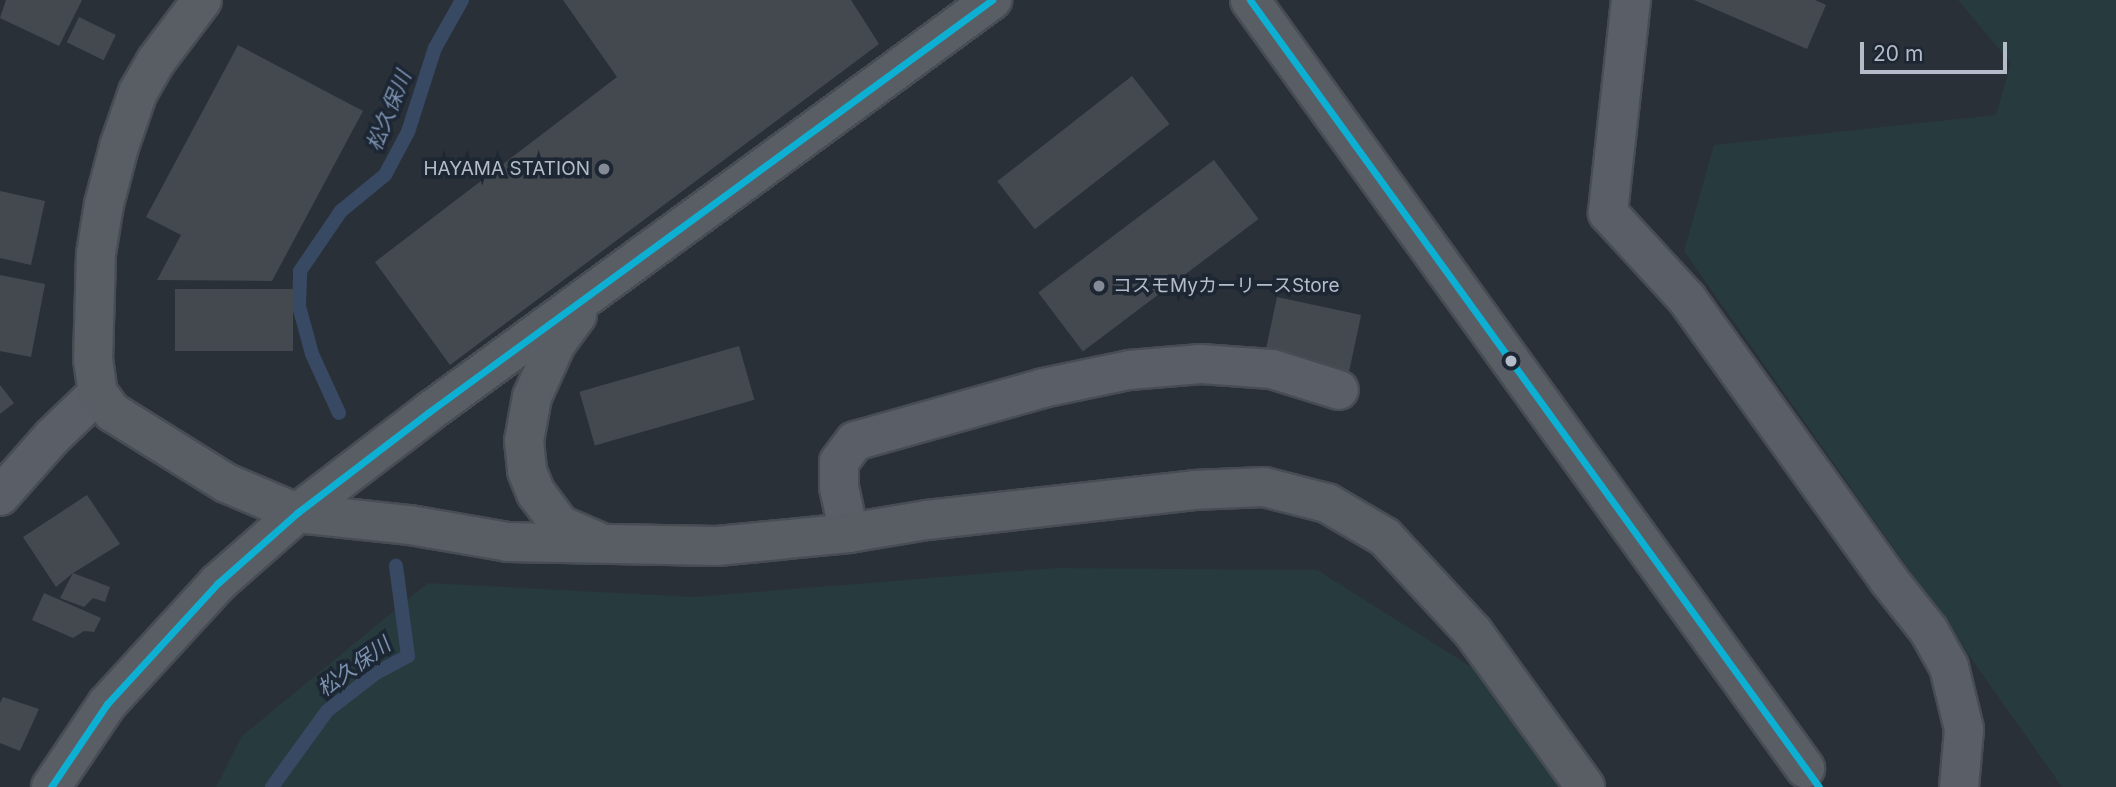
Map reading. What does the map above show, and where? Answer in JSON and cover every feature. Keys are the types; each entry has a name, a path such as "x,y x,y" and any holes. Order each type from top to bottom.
{"street":[{"path":"202,0 156,61 138,92 119,147 104,204 96,254 93,359 99,393 112,412 155,442 226,483 297,513 410,524 508,542 717,546 849,533 927,520 1194,489 1264,487 1327,503 1385,537 1425,576 1473,632 1586,787"},
{"path":"51,787 107,704 218,583 297,513 992,0"},
{"path":"1251,0 1805,768"},
{"path":"1631,0 1608,213 1687,299 1888,579 1929,631 1949,667 1964,729 1959,787"},
{"path":"593,293 556,344 532,397 524,441 527,471 536,493 560,525 607,545"},
{"path":"849,533 839,487 839,462 855,441 1043,388 1129,370 1201,364 1272,369 1339,390"},
{"path":"0,496 43,446 99,393"}],"green space":[{"path":"1958,0 2116,0 2116,787 2062,787 1684,251 1714,145 1996,115 2011,63"},
{"path":"1056,568 1317,570 1524,700 1567,787 216,787 242,736 428,583 695,597"}],"building":[{"path":"6,0 82,0 59,46 0,18"},
{"name":"HAYAMA STATION","path":"563,0 851,0 879,44 450,365 375,262 617,77"},
{"path":"1694,0 1815,0 1826,5 1807,49"},
{"path":"79,17 116,35 104,60 67,42"},
{"path":"238,45 363,111 272,281 157,280 181,235 146,217"},
{"path":"1132,76 1170,124 1035,229 997,181"},
{"path":"1214,160 1259,219 1083,351 1038,292"},
{"path":"0,191 45,201 31,265 0,258"},
{"path":"0,275 45,284 31,357 0,351"},
{"path":"175,289 293,289 293,351 175,351"},
{"path":"1277,297 1361,315 1349,371 1265,353"},
{"path":"739,346 754,400 595,446 579,392"},
{"path":"0,385 14,403 0,414"},
{"path":"87,495 120,544 73,573 56,587 23,537"},
{"path":"73,573 110,587 105,602 93,598 84,607 60,598"},
{"path":"44,593 101,618 94,632 84,631 73,638 32,620"},
{"path":"3,697 39,709 20,751 0,743 0,703"}],"waterway":[{"name":"松久保川","path":"339,413 312,354 299,306 300,271 341,211 385,175 408,132 435,48 462,0"},
{"name":"松久保川","path":"272,787 327,711 376,673 408,656 396,566"}],"transit line":[{"path":"51,787 107,704 218,583 297,513 429,412 992,0"},
{"path":"1250,0 1819,787"}],"place":[{"name":"HAYAMA STATION","path":"604,169"},
{"name":"コスモMyカーリースStore","path":"1099,286"}]}
